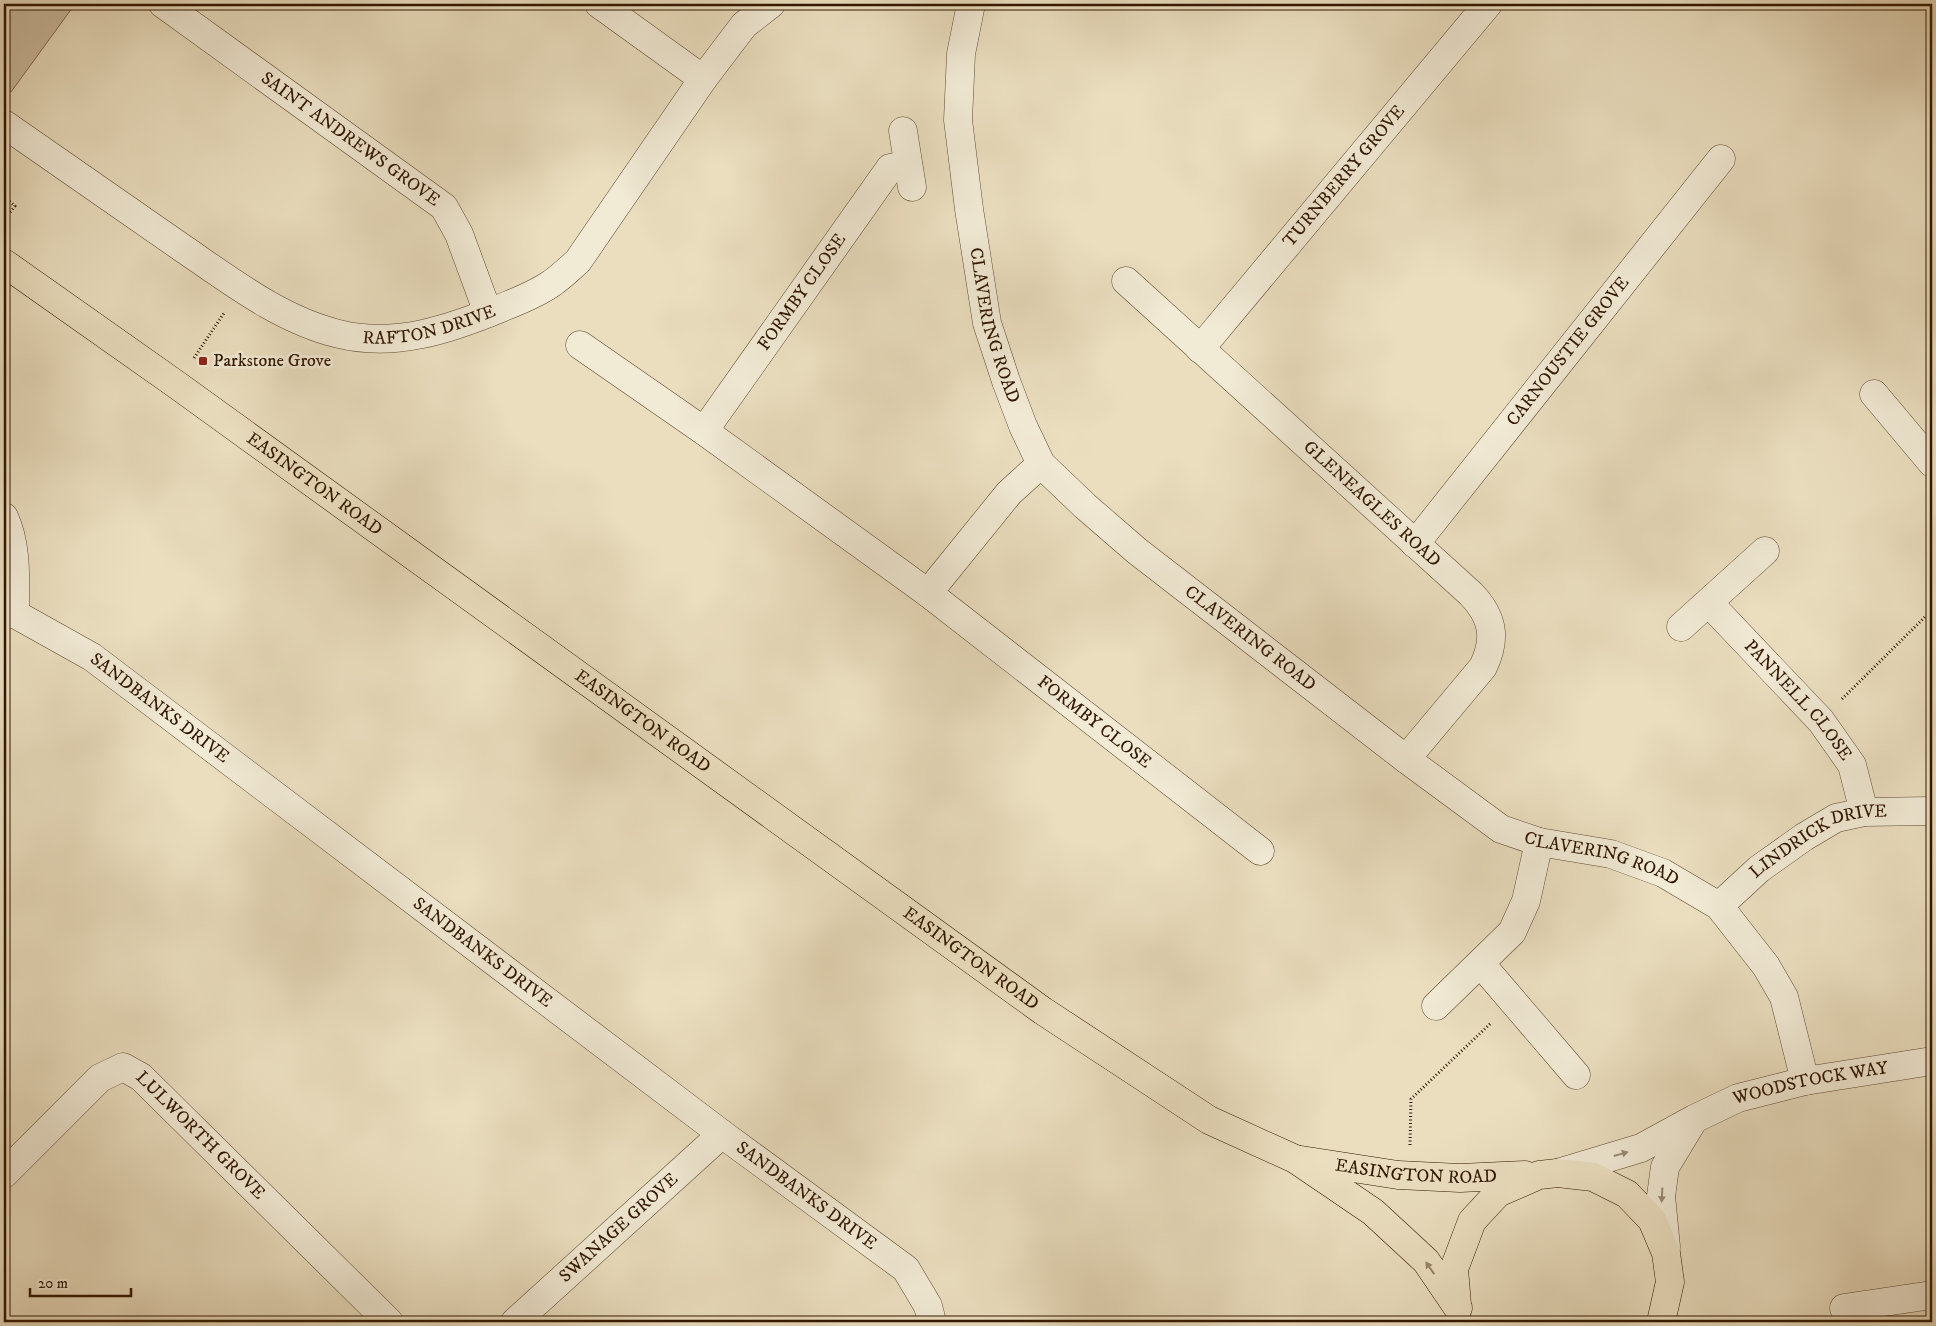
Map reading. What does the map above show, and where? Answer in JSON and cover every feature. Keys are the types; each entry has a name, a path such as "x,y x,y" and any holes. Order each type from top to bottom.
{"main road":[{"name":"EASINGTON ROAD","path":"4,263 177,385 1043,1011 1209,1120 1295,1159 1379,1218 1426,1261 1460,1315"},
{"name":"EASINGTON ROAD","path":"1295,1159 1398,1175 1460,1178 1548,1174 1593,1176 1627,1194 1652,1220 1666,1253 1670,1282"},
{"path":"1460,1315 1454,1270 1472,1221 1498,1193 1548,1174"},
{"path":"1661,1322 1670,1282"},
{"path":"1670,1282 1680,1322"}],"street":[{"name":"SAINT ANDREWS GROVE","path":"163,4 444,207 459,234 488,313"},
{"path":"599,4 703,79"},
{"name":"RAFTON DRIVE","path":"4,124 241,288 289,316 314,327 340,335 395,339 418,336 488,313 552,284 578,261 703,79 744,25 772,4"},
{"name":"CLAVERING ROAD","path":"971,4 961,54 958,120 970,218 986,323 1023,426 1041,464 1085,506 1137,550 1406,759 1501,829 1539,842 1611,854 1663,873 1719,906 1766,966 1784,996 1806,1081"},
{"name":"TURNBERRY GROVE","path":"1200,349 1488,4"},
{"name":"FORMBY CLOSE","path":"704,431 890,168 910,176 903,131"},
{"name":"CARNOUSTIE GROVE","path":"1415,544 1721,159"},
{"name":"GLENEAGLES ROAD","path":"1126,281 1480,603 1490,625 1490,653 1483,667 1406,759"},
{"name":"FORMBY CLOSE","path":"580,344 928,593 1260,851"},
{"path":"1874,394 1932,463"},
{"path":"928,593 1009,493 1041,464"},
{"path":"4,517 9,528 14,559 10,614"},
{"path":"1681,628 1766,551"},
{"name":"PANNELL CLOSE","path":"1709,603 1821,721 1852,765 1864,812"},
{"name":"SANDBANKS DRIVE","path":"10,614 92,657 722,1134 906,1269 928,1306 932,1322"},
{"name":"LINDRICK DRIVE","path":"1719,906 1759,869 1804,836 1836,818 1864,812 1932,811"},
{"path":"1436,1006 1512,932 1526,901 1539,842"},
{"path":"1481,964 1576,1075"},
{"name":"WOODSTOCK WAY","path":"1548,1174 1641,1148 1738,1098 1806,1081 1932,1061"},
{"name":"LULWORTH GROVE","path":"4,1174 100,1078 123,1067 140,1077 389,1322"},
{"path":"1666,1253 1661,1196 1666,1167 1694,1119"},
{"name":"SWANAGE GROVE","path":"515,1322 722,1134"},
{"path":"1844,1308 1932,1295"}],"path":[{"path":"4,197 15,206 4,220"},
{"path":"177,385 241,288"},
{"path":"1838,704 1932,610"},
{"path":"1410,1151 1411,1099 1513,1002"}],"shaded area":[{"path":"11,4 75,4 11,92 4,86 4,13"}],"place":[{"name":"Parkstone Grove","path":"203,361"}]}
